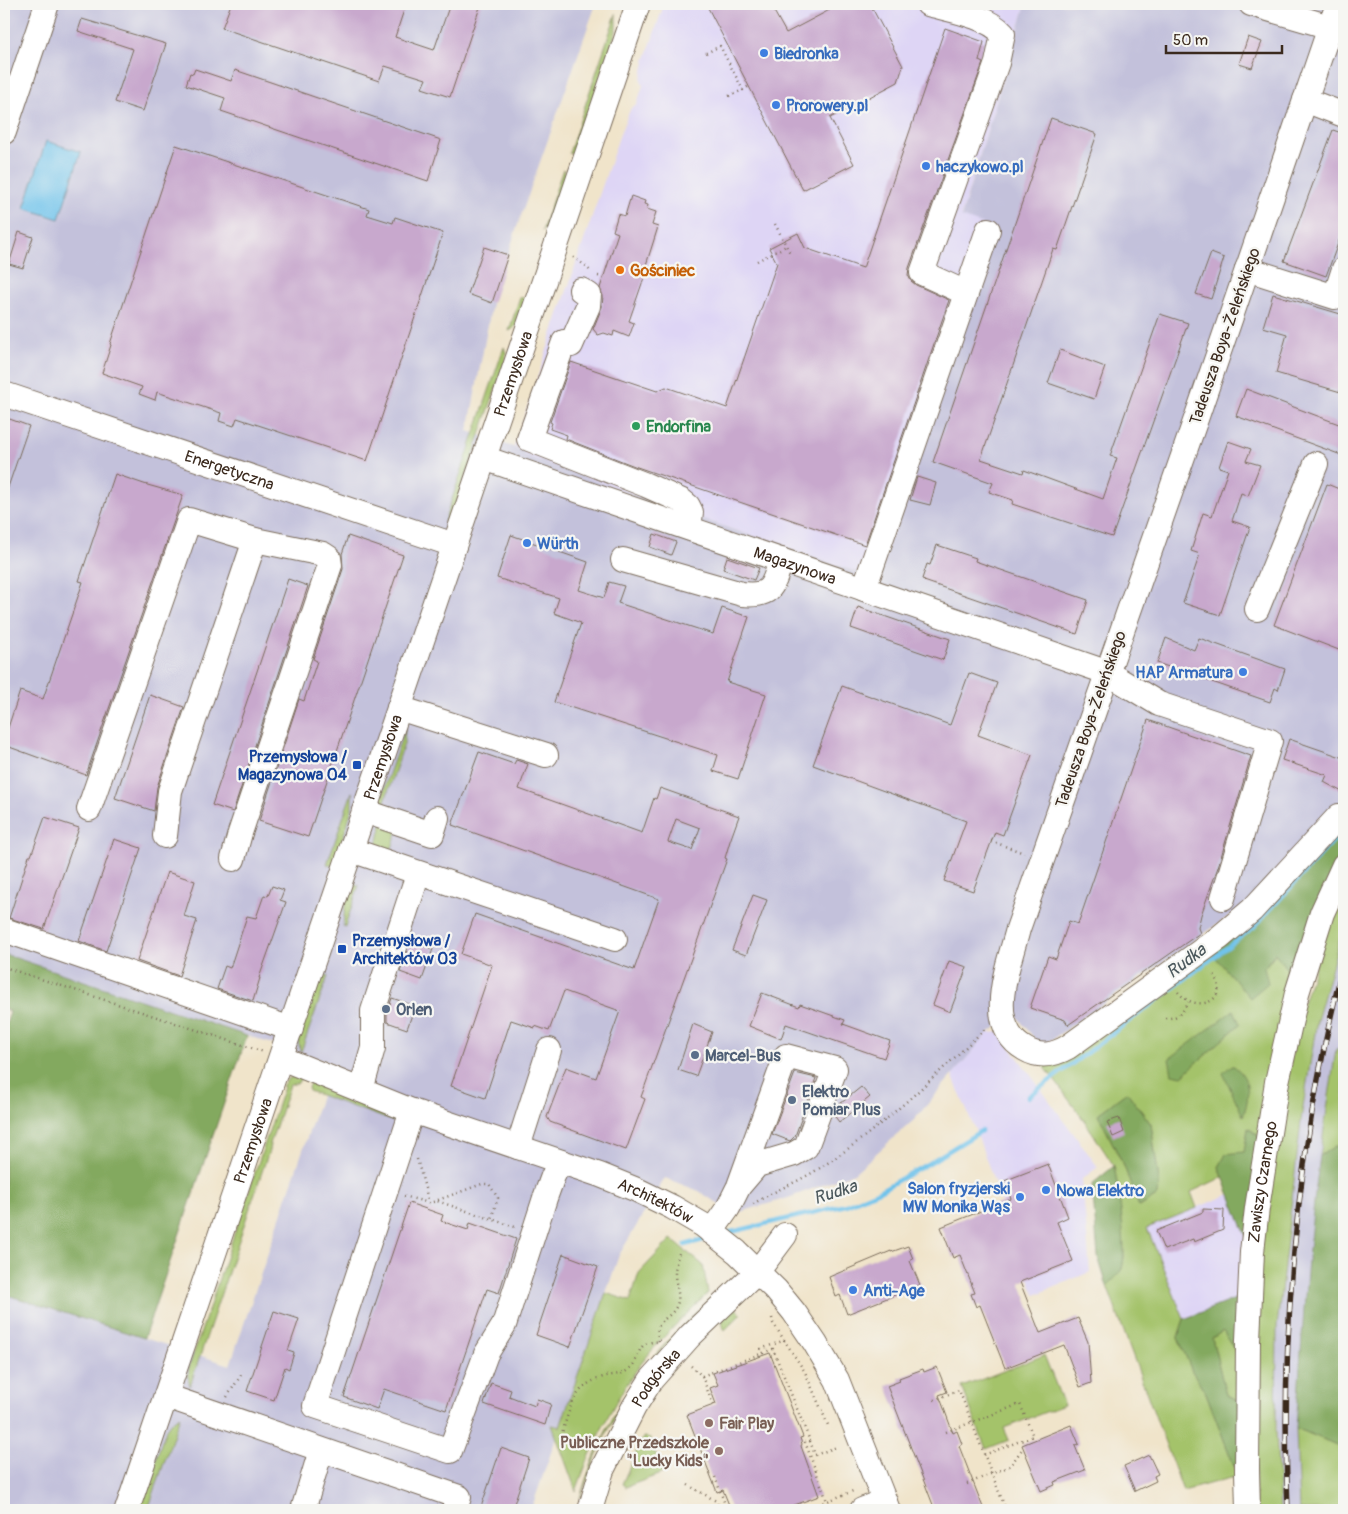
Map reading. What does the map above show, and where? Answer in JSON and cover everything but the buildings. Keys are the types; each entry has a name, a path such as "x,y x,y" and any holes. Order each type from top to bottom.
{"street":[{"path":"4,132 47,4"},
{"name":"Przemysłowa","path":"127,1510 638,4"},
{"path":"928,4 996,26 1003,34 996,63 922,273 966,293"},
{"path":"1252,4 1330,27"},
{"name":"Tadeusza Boya-Żeleńskiego","path":"1338,4 1018,929 1001,1004 1003,1020 1009,1034 1014,1041 1033,1053 1050,1055 1068,1047 1219,938 1252,910 1342,816"},
{"path":"1305,100 1344,115"},
{"path":"864,589 988,230"},
{"path":"1247,269 1335,297 1344,269"},
{"path":"581,290 589,295 588,306 568,344 529,440 646,485 682,502 688,506 691,512 689,528"},
{"name":"Energetyczna","path":"4,394 454,545"},
{"name":"Magazynowa","path":"484,458 1106,672 1159,704 1270,741 1223,898"},
{"path":"1257,609 1316,464"},
{"path":"89,809 190,520 255,540 324,554 329,558 330,565 233,859"},
{"path":"165,836 170,791 255,540"},
{"path":"623,560 755,596 766,592 770,588 781,560"},
{"path":"399,708 546,755"},
{"path":"364,811 432,834 438,818"},
{"path":"351,850 615,939"},
{"name":"Zawiszy Czarnego","path":"1248,1510 1248,1340 1252,1252 1257,1208 1277,1082 1298,993 1322,913 1344,865"},
{"path":"361,1090 373,1048 373,1011 414,886"},
{"path":"7,931 291,1028"},
{"path":"518,1148 549,1050"},
{"path":"713,1233 728,1208 745,1196 757,1165 794,1154 806,1147 835,1069 786,1056 745,1196"},
{"name":"Architektów","path":"281,1058 361,1090 409,1119 518,1148 600,1175 672,1207 713,1233 758,1271 794,1312 837,1380 886,1506"},
{"path":"409,1119 315,1406 450,1451 486,1354 504,1325 553,1176 560,1162"},
{"name":"Podgórska","path":"590,1510 602,1470 614,1444 651,1380 690,1336 758,1271 785,1235"},
{"path":"166,1396 460,1497 455,1510"},
{"path":"303,1510 322,1450"},
{"path":"859,1500 886,1506"}],"path":[{"path":"706,53 720,46 743,90"},
{"path":"729,96 749,86"},
{"path":"775,224 790,253"},
{"path":"757,261 786,246"},
{"path":"556,248 581,262 593,275 604,277"},
{"path":"991,841 1030,855"},
{"path":"4,967 281,1058"},
{"path":"1175,989 1188,1001 1206,1003 1214,998 1219,986 1214,974"},
{"path":"1165,1018 1178,1016 1184,1011 1188,1001"},
{"path":"745,1196 822,1167 857,1142 927,1083 987,1027 1003,1020"},
{"path":"409,1119 413,1144 429,1203"},
{"path":"386,1190 429,1203 482,1184 489,1184 498,1198 492,1220"},
{"path":"436,1201 534,1234"},
{"path":"662,1345 659,1342 657,1332 659,1324 674,1311 678,1301 675,1274 680,1251"},
{"path":"772,1315 773,1323 806,1372 828,1425"},
{"path":"763,1353 761,1349 785,1340"},
{"path":"561,1436 573,1399 580,1390 591,1382 606,1376 618,1375 628,1370 634,1364 644,1344 659,1342"},
{"path":"702,1376 773,1349 815,1455 837,1447"},
{"path":"691,1366 702,1376 713,1405"},
{"path":"226,1398 242,1372"},
{"path":"934,1400 959,1390 1006,1510"},
{"path":"946,1432 1020,1404 1033,1436 984,1455"},
{"path":"810,1441 804,1443 827,1501"},
{"path":"966,1484 1010,1466 1023,1448"},
{"path":"714,1477 727,1510"},
{"path":"688,1485 716,1500 720,1510"},
{"path":"805,1510 827,1501 859,1500"}],"shaded area":[{"path":"4,4 596,4 492,303 468,431 524,451 524,455 877,579 995,229 961,217 1026,4 1344,4 1344,796 1334,811 1251,901 1041,1047 1015,1014 988,1033 914,1120 854,1173 788,1198 733,1214 699,1191 665,1178 619,1255 560,1428 552,1425 556,1438 531,1510 4,1510 4,1294 230,1365 332,1064 4,954"},
{"path":"664,4 1026,4 961,216 996,229 877,579 523,455 524,451 514,447 621,131 631,108 637,104 643,85 641,79 646,58"},
{"path":"1344,923 1344,1074 1341,1048 1306,1285 1296,1428 1299,1510 1280,1510 1275,1381 1277,1326 1283,1270 1302,1113 1317,1021"},
{"path":"999,1032 1098,1167 1082,1179 1090,1272 1035,1295 978,1137 952,1075 988,1033"},
{"path":"1230,1194 1247,1238 1243,1296 1184,1319 1147,1228"}],"green space":[{"path":"616,14 616,32 575,152 569,153"},
{"path":"563,169 567,175 552,221 542,231"},
{"path":"520,297 526,299 522,312 516,326 509,331"},
{"path":"504,347 506,359 453,514 444,522"},
{"path":"405,728 404,744 382,810 378,806"},
{"path":"352,792 352,809 334,867 327,864"},
{"path":"382,823 398,830 390,854 376,849"},
{"path":"1338,827 1344,833 1344,846 1316,912 1295,981 1275,953 1264,968 1268,983 1250,998 1211,952"},
{"path":"1344,878 1344,923 1317,1021 1302,1113 1277,1326 1276,1430 1280,1510 1255,1510 1259,1250 1298,1018"},
{"path":"351,883 359,885 345,927 343,926 345,905"},
{"path":"1211,952 1264,968 1276,953 1295,981 1262,1139 1249,1128 1244,1153 1226,1155 1219,1167 1223,1177 1191,1192 1197,1208 1147,1228 1184,1319 1178,1337 1192,1371 1206,1393 1238,1476 1183,1491 1107,1286 1122,1269 1124,1257 1121,1213 1114,1166 1086,1123 1041,1062","holes":["1233,1010 1240,1024 1182,1076","1127,1092 1151,1124 1159,1181 1158,1195 1140,1207 1124,1166 1098,1114"]},
{"path":"4,954 247,1036 144,1338 4,1294 4,1032 10,1011 4,1009"},
{"path":"325,976 328,976 301,1052 298,1041 314,991"},
{"path":"1234,1010 1240,1024 1182,1076 1172,1074 1169,1059"},
{"path":"1341,1048 1344,1074 1344,1148 1335,1146 1320,1156 1336,1049"},
{"path":"1232,1065 1243,1075 1246,1081 1248,1095 1243,1116 1223,1073"},
{"path":"302,1075 298,1083 290,1085 190,1386 188,1377 189,1367 284,1087 282,1086 288,1079"},
{"path":"312,1078 394,1113 401,1124 309,1091 308,1088"},
{"path":"1127,1092 1151,1124 1159,1181 1158,1195 1139,1207 1124,1166 1098,1114"},
{"path":"1248,1128 1262,1139 1247,1238 1219,1167 1226,1154 1244,1152"},
{"path":"1335,1146 1344,1148 1344,1448 1296,1428 1308,1258 1315,1190 1320,1156"},
{"path":"1114,1166 1122,1218 1124,1260 1120,1273 1107,1286 1098,1257 1092,1184"},
{"path":"671,1239 703,1265 708,1293 659,1342 633,1375 601,1431 576,1491 552,1425 560,1427 606,1293 630,1301 639,1273"},
{"path":"730,1280 666,1345 625,1399 602,1442 580,1498 591,1465 605,1434 621,1403 640,1374 672,1337"},
{"path":"1243,1296 1239,1357 1223,1331 1212,1338 1226,1395 1241,1401 1242,1463 1234,1466 1206,1393 1192,1371 1178,1337 1184,1319"},
{"path":"734,1306 740,1315 725,1330 722,1323 723,1320"},
{"path":"1223,1331 1239,1357 1241,1401 1226,1395 1212,1338"},
{"path":"1044,1355 1064,1405 1004,1428 1009,1440 986,1449 962,1387"},
{"path":"180,1416 148,1510 139,1510 166,1429 172,1421"},
{"path":"1296,1428 1344,1448 1344,1510 1299,1510"},
{"path":"645,1437 650,1438 663,1473 626,1487 622,1484 642,1439"}],"water":[{"path":"46,141 81,152 59,219 24,208"}],"waterway":[{"name":"Rudka","path":"1028,1097 1254,927 1344,829"},
{"name":"Rudka","path":"727,1233 846,1205 879,1191 981,1131"},
{"name":"Rudka","path":"685,1245 707,1239"}],"railway":[{"path":"1288,1510 1287,1372 1296,1234 1315,1097 1328,1029 1344,962"}],"place":[{"name":"Biedronka","path":"764,53"},
{"name":"Prorowery.pl","path":"776,105"},
{"name":"haczykowo.pl","path":"926,166"},
{"name":"Gościniec","path":"620,270"},
{"name":"Endorfina","path":"636,426"},
{"name":"Würth","path":"527,543"},
{"name":"HAP Armatura","path":"1243,672"},
{"name":"Przemysłowa / Magazynowa 04","path":"357,765"},
{"name":"Przemysłowa / Architektów 03","path":"342,949"},
{"name":"Orlen","path":"386,1009"},
{"name":"Marcel-Bus","path":"695,1055"},
{"name":"Elektro Pomiar Plus","path":"792,1100"},
{"name":"Nowa Elektro","path":"1046,1190"},
{"name":"Salon fryzjerski MW Monika Wąs","path":"1020,1197"},
{"name":"Anti-Age","path":"853,1290"},
{"name":"Fair Play","path":"709,1423"},
{"name":"Publiczne Przedszkole \"Lucky Kids\"","path":"719,1451"}]}
